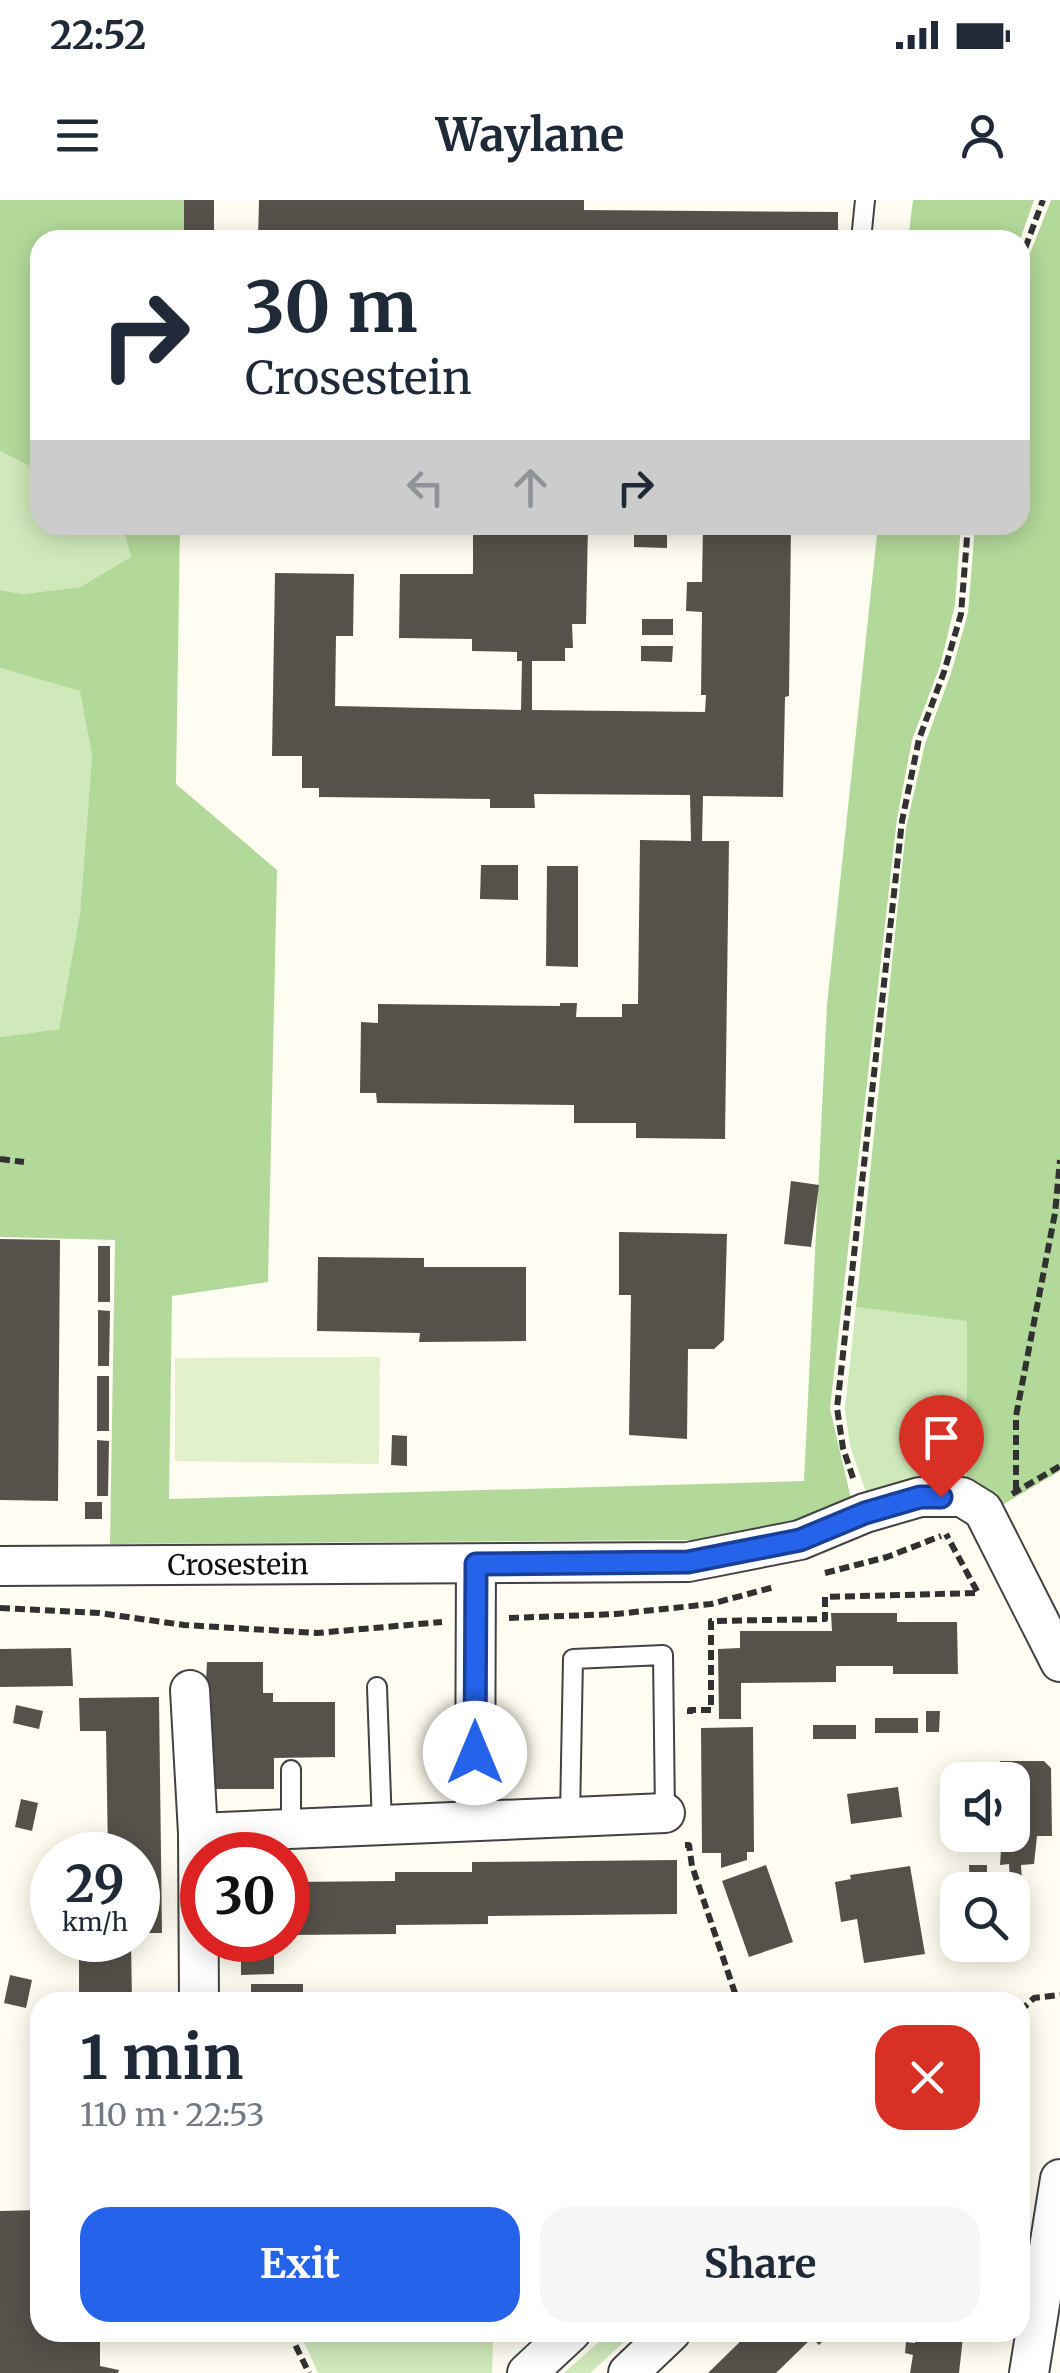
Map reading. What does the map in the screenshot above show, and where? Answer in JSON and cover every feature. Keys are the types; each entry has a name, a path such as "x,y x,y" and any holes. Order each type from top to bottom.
{"street":[{"name":"Crosestein","path":"0,1566 688,1562 800,1540 865,1513 920,1497 999,1501"},
{"path":"999,1501 1060,1662"},
{"path":"475,1820 476,1564"},
{"path":"190,1690 198,1832"},
{"path":"229,1832 570,1815 675,1828"},
{"path":"199,1962 199,1992"},
{"path":"1041,2354 1060,2180"},
{"path":"527,2373 560,2342"},
{"path":"628,2373 661,2342"}],"lane":[{"path":"862,230 865,200"},
{"path":"570,1815 573,1659 662,1655 675,1828"},
{"path":"377,1687 382,1825"},
{"path":"292,1770 292,1830"}],"path":[{"path":"1030,236 1044,200"},
{"path":"887,1557 865,1513 843,1448 836,1408 902,821 919,739 961,614 967,535"},
{"path":"0,1159 24,1162"},
{"path":"999,1501 1055,1213 1060,1160"},
{"path":"999,1501 1060,1466"},
{"path":"711,1621 825,1619 825,1597 978,1593 946,1534"},
{"path":"690,1730 690,1710 711,1710 711,1604"},
{"path":"675,1828 689,1845 692,1866 735,1992"},
{"path":"675,1828 689,1845"},
{"path":"1030,2002 1060,1995"},
{"path":"294,2342 308,2373"}],"green space":[{"path":"0,200 185,200 184,230 30,230 30,466 0,451"},
{"path":"913,200 1034,200 1024,230 909,230"},
{"path":"1051,200 1060,200 1060,1471 999,1507 967,1483 967,1321 856,1307 906,828 925,744 968,613 974,535 1030,535 1030,254"},
{"path":"0,451 30,466 30,535 125,535 131,557 80,587 23,594 0,590"},
{"path":"125,535 180,535 176,784 277,870 268,1282 172,1296 169,1499 804,1481 827,1005 877,535 960,535 955,605 940,666 912,740 897,819 830,1409 853,1507 808,1522 694,1540 110,1544 115,1240 0,1237 0,1037 59,1029 80,913 92,756 80,691 0,668 0,590 23,594 80,587 131,557"},
{"path":"0,668 81,691 92,756 80,913 59,1029 0,1037"},
{"path":"856,1307 968,1320 967,1483 869,1501 850,1446 845,1408"},
{"path":"380,1357 379,1464 175,1461 175,1358"},
{"path":"304,2342 493,2342 492,2373 318,2373"},
{"path":"599,2342 624,2342 590,2373 564,2373"}],"building":[{"path":"184,200 214,200 214,230 184,230"},
{"path":"259,200 584,200 584,210 838,212 838,230 258,230"},
{"path":"473,535 588,535 586,624 572,624 573,648 565,648 565,661 532,661 532,710 705,712 706,695 701,695 702,612 686,611 687,582 702,582 703,535 791,535 783,797 703,796 702,841 729,841 725,1139 636,1138 636,1123 574,1123 574,1105 377,1103 376,1093 360,1093 361,1022 378,1023 378,1004 577,1003 576,1017 622,1017 622,1004 638,1004 640,840 691,841 690,795 534,794 535,808 490,808 490,799 319,797 319,788 302,788 302,756 272,756 275,573 354,574 353,636 336,636 335,706 521,710 522,661 517,661 517,652 472,651 472,639 399,638 400,574 473,574"},
{"path":"634,535 667,535 667,548 634,547"},
{"path":"642,619 673,619 673,635 642,635"},
{"path":"641,646 673,646 672,662 641,661"},
{"path":"481,865 518,865 518,900 480,899"},
{"path":"547,866 578,866 578,967 546,966"},
{"path":"791,1181 819,1185 811,1247 784,1244"},
{"path":"619,1232 727,1234 724,1340 714,1349 688,1349 687,1439 629,1435 631,1295 619,1295"},
{"path":"0,1239 60,1240 58,1501 0,1500"},
{"path":"98,1246 110,1246 110,1302 98,1302"},
{"path":"318,1257 424,1258 424,1267 526,1267 526,1341 419,1342 420,1333 317,1331"},
{"path":"98,1310 110,1311 109,1366 98,1366"},
{"path":"97,1376 109,1376 109,1431 97,1431"},
{"path":"392,1435 407,1436 407,1466 391,1465"},
{"path":"97,1440 109,1441 108,1496 97,1496"},
{"path":"85,1502 102,1502 102,1519 85,1519"},
{"path":"831,1613 897,1613 897,1622 957,1622 958,1674 893,1674 893,1666 836,1666 836,1682 741,1683 741,1719 719,1719 718,1649 740,1648 740,1631 832,1631"},
{"path":"71,1648 73,1686 0,1687 0,1649"},
{"path":"207,1662 263,1662 263,1693 273,1693 273,1702 335,1702 335,1757 274,1758 274,1789 200,1789"},
{"path":"159,1697 162,1933 160,1832 108,1832 106,1731 80,1731 79,1698"},
{"path":"16,1705 43,1711 39,1729 13,1723"},
{"path":"926,1711 940,1711 939,1732 926,1732"},
{"path":"875,1718 918,1718 918,1733 875,1733"},
{"path":"813,1725 856,1725 856,1739 813,1739"},
{"path":"753,1727 754,1852 747,1852 747,1860 721,1868 721,1853 702,1853 701,1728"},
{"path":"1044,1761 1051,1768 1052,1836 1037,1836 1034,1864 1021,1865 1021,1872 1009,1872 1009,1864 1000,1865 1001,1852 1030,1852 1030,1762 1000,1762"},
{"path":"898,1787 902,1817 851,1824 847,1794"},
{"path":"21,1799 38,1803 32,1831 15,1827"},
{"path":"677,1860 677,1914 488,1916 488,1924 396,1925 396,1934 310,1935 310,1882 395,1881 395,1872 472,1872 472,1862"},
{"path":"766,1865 793,1942 749,1957 722,1881"},
{"path":"969,1865 987,1865 987,1872 969,1872"},
{"path":"910,1866 925,1954 864,1963 857,1919 841,1922 835,1882 851,1879 850,1875"},
{"path":"79,1962 131,1962 132,1992 79,1992"},
{"path":"241,1962 274,1962 274,1974 241,1975"},
{"path":"10,1975 32,1980 26,2008 4,2003"},
{"path":"251,1984 303,1984 303,1992 251,1992"},
{"path":"30,2210 30,2342 100,2342 100,2366 119,2370 118,2373 0,2373 0,2211"},
{"path":"740,2342 808,2342 776,2373 708,2373"},
{"path":"906,2342 962,2342 959,2373 910,2373 913,2355 905,2353"}],"route":[{"path":"475,1753 476,1564 688,1562 800,1540 865,1513 920,1497 941,1497"}]}
